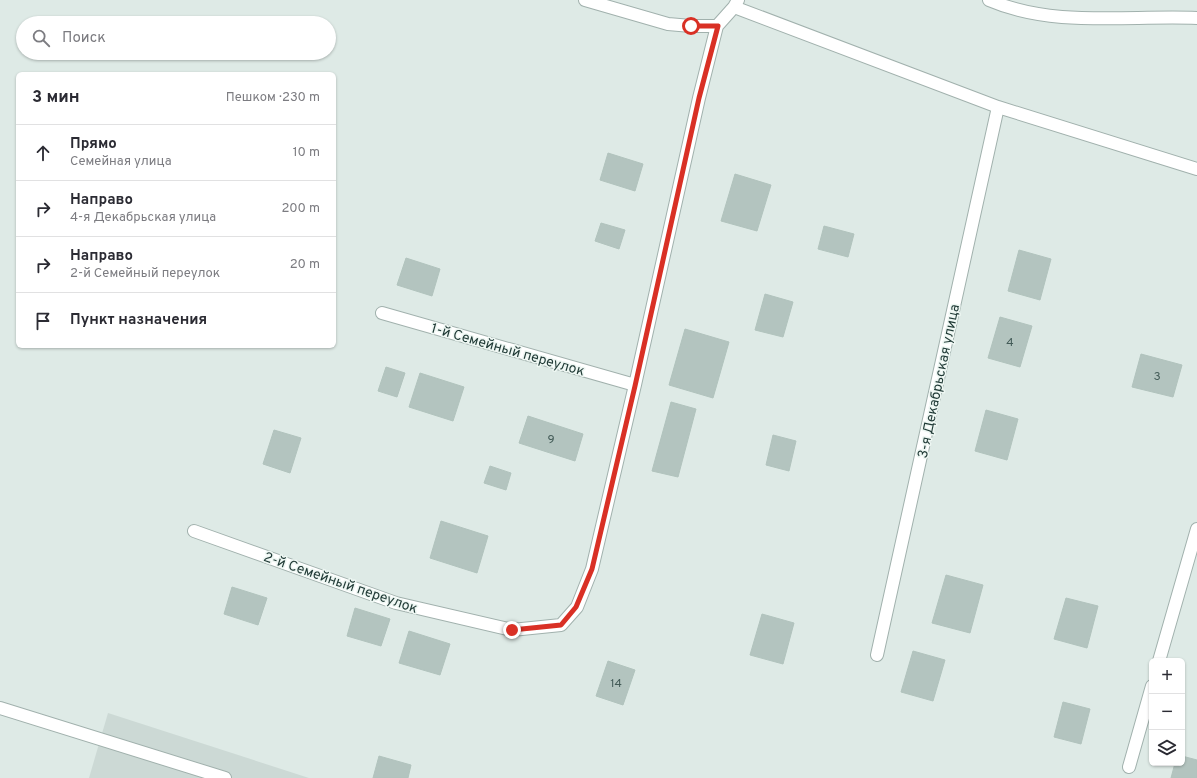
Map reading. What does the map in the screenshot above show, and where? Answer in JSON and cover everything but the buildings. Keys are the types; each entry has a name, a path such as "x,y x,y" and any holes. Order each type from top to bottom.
{"street":[{"path":"585,0 668,24 718,26"},
{"path":"988,0 1003,6 1034,14 1065,18 1197,18"},
{"path":"635,386 698,106 718,26 736,4 998,107 1197,168"},
{"name":"3-я Декабрьская улица","path":"878,655 998,107"},
{"name":"1-й Семейный переулок","path":"382,313 635,386"},
{"name":"2-й Семейный переулок","path":"194,531 396,603 512,630 561,625 576,607 592,569 635,386"},
{"path":"1160,658 1197,528"},
{"path":"1129,767 1150,694"},
{"path":"0,708 225,778"}],"shaded area":[{"path":"108,713 309,778 89,778"}],"route":[{"path":"512,630 561,625 576,607 592,569 635,386 699,98 718,26 691,26"}]}
